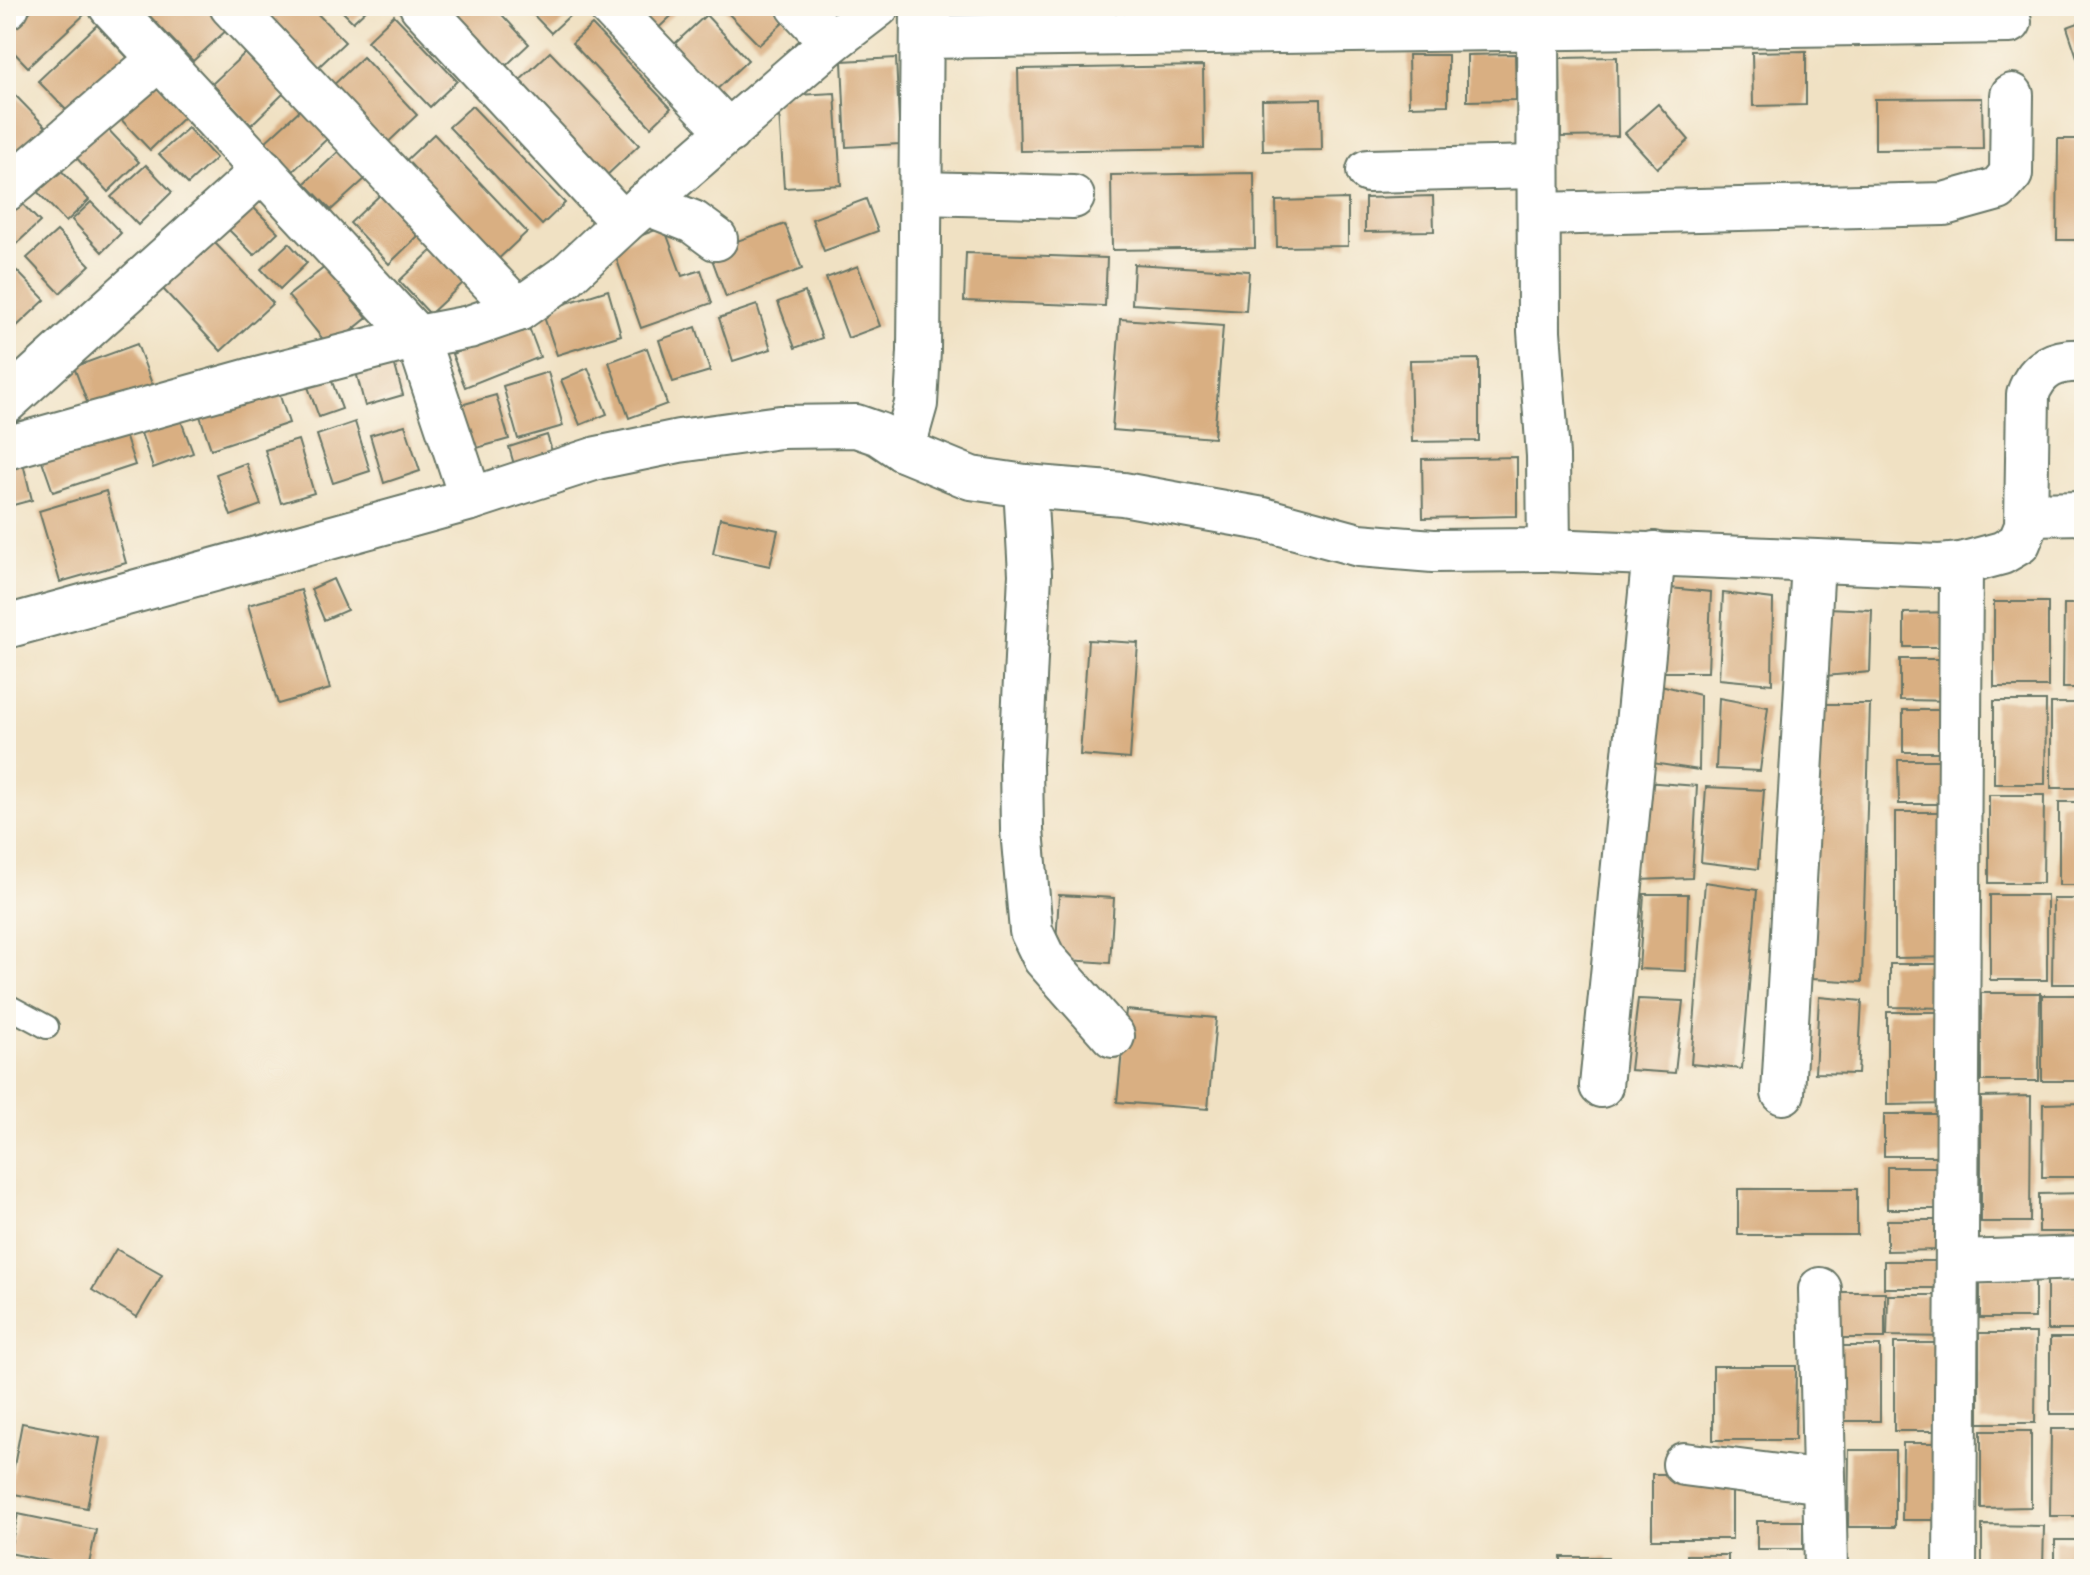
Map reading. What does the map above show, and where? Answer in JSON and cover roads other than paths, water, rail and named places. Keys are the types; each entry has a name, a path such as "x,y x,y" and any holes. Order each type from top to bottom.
{"street":[{"path":"110,6 417,337 471,499"},
{"path":"231,6 518,310"},
{"path":"421,6 634,213 693,222 716,239"},
{"path":"609,6 729,132"},
{"path":"798,6 831,42"},
{"path":"6,448 257,378 417,337 469,327 518,310 566,276 831,42 878,6"},
{"path":"1538,16 1539,331 1548,456 1549,550"},
{"path":"903,450 916,404 922,21 1418,31 1538,16 2010,22"},
{"path":"6,190 159,59"},
{"path":"1539,214 1944,204 1998,189 2011,174 2012,95"},
{"path":"1368,171 1538,167"},
{"path":"6,402 263,170"},
{"path":"921,193 1073,197"},
{"path":"6,627 471,499 597,458 679,441 780,427 856,426 879,434 903,450 971,478 1123,494 1263,519 1359,545 1433,551 1654,553 1891,566 1961,564 2002,553 2019,543 2028,514 2028,394 2034,377 2050,366 2072,360 2084,361"},
{"path":"1025,486 1030,574 1021,763 1022,830 1031,931 1044,958 1113,1036"},
{"path":"2028,514 2084,513"},
{"path":"1601,1086 1654,553"},
{"path":"1783,1093 1813,562"},
{"path":"1955,1569 1961,564"},
{"path":"1959,1262 2084,1258"},
{"path":"1820,1289 1826,1569"},
{"path":"1684,1464 1824,1482"}],"lane":[{"path":"6,1005 47,1027"}]}
